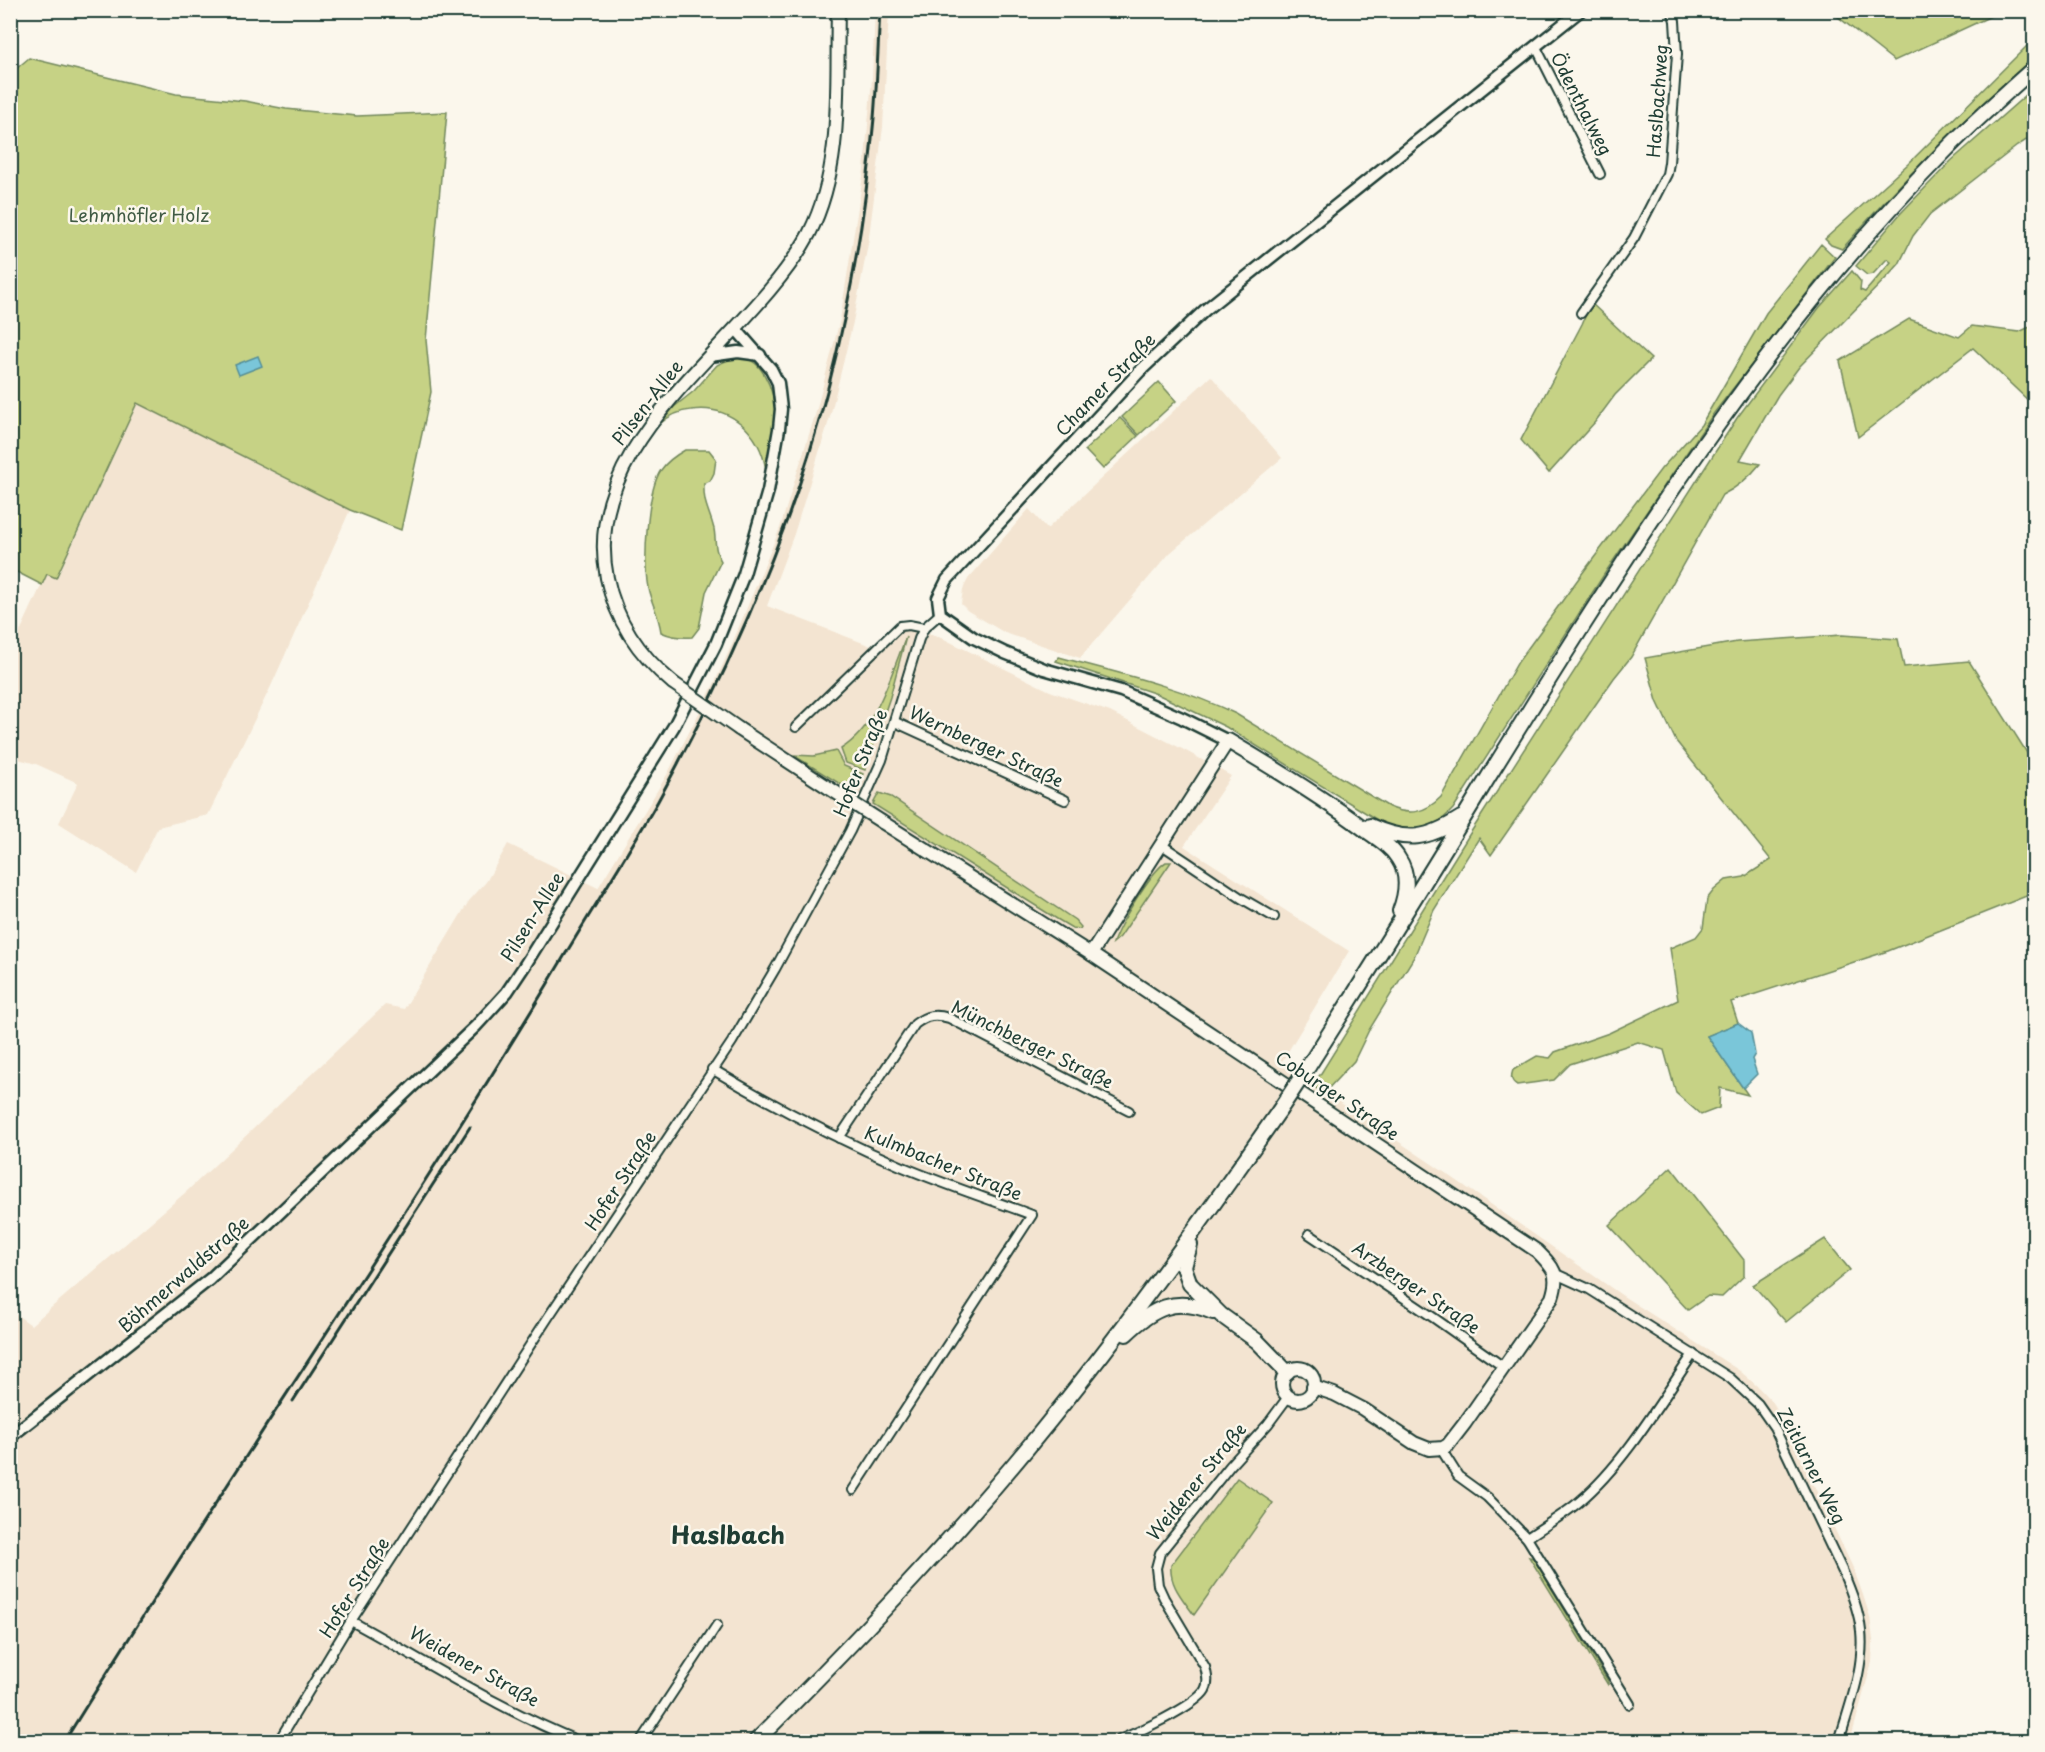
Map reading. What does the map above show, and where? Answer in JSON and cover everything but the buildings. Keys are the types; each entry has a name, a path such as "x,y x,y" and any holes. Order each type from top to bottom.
{"highway":[{"path":"755,1742 827,1670 934,1556 1009,1470 1098,1360 1194,1234 1279,1111 1570,645 1695,456 1752,378 1866,238 1945,151 2034,68"},
{"path":"1228,741 1273,767 1346,816 1389,847 1397,856 1406,874 1403,904 1391,935"},
{"path":"1346,816 1386,834 1406,838 1433,834 1466,814"},
{"path":"1194,1234 1185,1256 1184,1267 1190,1284 1221,1315 1275,1357 1287,1372"},
{"path":"1098,1360 1143,1318 1168,1306 1196,1306 1221,1315"}],"main road":[{"name":"Pilsen-Allee","path":"838,10 835,133 831,166 818,213 800,248 779,277 647,430 626,460 609,502 605,525 605,568 615,607 631,639 652,666 673,684 829,788 1091,954"},
{"path":"1091,954 1228,741"},
{"name":"Coburger Straße","path":"1091,954 1537,1251 1551,1264 1556,1274"},
{"path":"1314,1387 1363,1408 1414,1443 1429,1449 1441,1449 1449,1445 1552,1298 1557,1284 1556,1274"},
{"path":"1297,1368 1306,1371 1313,1378 1314,1387 1305,1398 1297,1400 1288,1397 1282,1389 1282,1384 1287,1372 1297,1368"}],"street":[{"name":"Chamer Straße","path":"940,614 938,598 947,580 1140,371 1173,339 1204,310 1581,10"},
{"name":"Haslbachweg","path":"1581,313 1634,238 1667,174 1677,54 1672,10"},
{"name":"Ödenthalweg","path":"1536,46 1600,174"},
{"name":"Pilsen-Allee","path":"370,1128 493,1008 525,965 660,749 716,644 744,574 768,491 781,409 778,383 771,369 735,328"},
{"path":"710,356 738,351 760,356"},
{"path":"796,727 900,626 924,628 940,614 967,633 1005,653 1044,669 1121,692 1228,741"},
{"name":"Hofer Straße","path":"278,1742 351,1621 712,1069 732,1042 802,922 861,807 882,760 924,628"},
{"name":"Wernberger Straße","path":"895,722 1065,800"},
{"path":"1162,845 1241,898 1274,917"},
{"name":"Münchberger Straße","path":"838,1138 915,1024 931,1015 949,1018 1129,1111"},
{"name":"Kulmbacher Straße","path":"712,1069 767,1102 838,1138 904,1167 1032,1215 853,1490"},
{"name":"Böhmerwaldstraße","path":"10,1437 210,1279 370,1128"},
{"name":"Arzberger Straße","path":"1309,1234 1505,1368"},
{"name":"Zeitlarner Weg","path":"1556,1274 1589,1289 1693,1354 1745,1390 1767,1416 1852,1593 1861,1630 1860,1660 1855,1688 1839,1742"},
{"path":"1527,1538 1580,1502 1600,1482 1615,1465 1693,1354"},
{"name":"Weidener Straße","path":"1115,1742 1197,1700 1206,1688 1208,1677 1205,1667 1158,1585 1156,1568 1160,1553 1288,1397"},
{"path":"1441,1449 1458,1476 1487,1497 1527,1538 1630,1704"},
{"name":"Weidener Straße","path":"351,1621 493,1701 581,1742"},
{"path":"640,1742 717,1625"}],"shaded area":[{"path":"875,11 889,11 883,127 868,244 853,322 830,417 794,534 767,606 871,646 894,624 942,638 1050,691 1110,712 1231,776 1184,846 1349,951 1281,1063 1453,1178 1623,1296 1740,1371 1774,1404 1854,1570 1870,1617 1873,1640 1872,1662 1850,1742 11,1741 10,1310 31,1325 186,1192 385,1005 404,1009 469,901 486,882 508,844 598,888 668,773 713,686 780,528 816,412 840,320 864,170","holes":["1237,1478 1273,1503 1194,1614 1174,1587 1170,1577"]},
{"path":"1211,376 1282,458 1170,553 1080,658 1005,633 968,611 961,604 963,589 968,579 1029,509 1047,529"},
{"path":"137,403 350,510 272,684 208,815 158,827 136,872 59,823 78,783 36,764 11,757 11,648 47,573 57,578"}],"green space":[{"path":"1817,11 2002,11 1894,61 1838,17"},
{"path":"2034,39 2034,57 1935,149 1842,249 1831,245 1825,239 1908,164"},
{"name":"Lehmhöfler Holz","path":"29,58 176,94 245,101 286,109 357,116 447,112 426,340 431,392 401,530 350,510 137,403 56,578 47,574 42,585 11,569 10,74"},
{"path":"2034,88 2034,135 1930,214 1913,236 1899,264 1799,367 1778,395 1740,460 1760,464 1743,482 1722,495 1631,657 1491,855 1479,838 1434,910 1414,957 1369,1030 1354,1061 1324,1093 1313,1086 1469,835 1737,418 1819,308 1852,271 1861,282 1860,290 1865,292 1891,262 1887,259 1873,274 1867,275 1856,266 1900,214 1951,161"},
{"path":"1821,244 1835,257 1714,413 1607,570 1453,809 1436,823 1419,830 1390,826 1226,727 1157,694 1056,661 1059,657 1149,681 1215,704 1236,714 1389,807 1410,812 1429,807 1441,797 1518,662 1661,469 1701,425 1766,313"},
{"path":"1591,303 1651,359 1615,395 1595,422 1549,473 1521,440"},
{"path":"1909,319 1959,337 1972,326 2019,332 2034,325 2034,406 1973,348 1858,437 1840,361"},
{"path":"740,357 752,361 760,369 770,387 773,399 774,434 766,470 763,456 750,433 730,416 705,409 691,410 675,414 661,423 717,365"},
{"path":"1159,382 1176,401 1139,435 1122,417"},
{"path":"1120,418 1138,436 1103,469 1085,450"},
{"path":"685,450 709,450 716,459 714,473 710,481 704,483 704,490 705,502 714,529 716,549 721,561 706,592 699,628 692,637 672,636 661,632 649,592 646,566 649,511 656,480 666,464"},
{"path":"1842,635 1898,639 1904,667 1969,661 2034,764 2034,893 1888,951 1731,1002 1738,1023 1707,1036 1748,1095 1720,1088 1719,1108 1701,1115 1676,1093 1664,1050 1638,1042 1570,1064 1554,1080 1517,1085 1513,1082 1513,1070 1537,1056 1550,1058 1555,1052 1609,1033 1678,1000 1670,948 1696,937 1703,928 1707,899 1714,890 1726,880 1744,877 1771,860 1676,741 1657,701 1645,658 1737,642"},
{"path":"906,637 890,697 865,770 846,763 841,749 854,739 874,714"},
{"path":"836,751 844,766 863,774 855,793 793,755 814,756"},
{"path":"879,793 891,797 1075,920 1081,927 1080,929 1072,928 1057,919 873,804"},
{"path":"1166,862 1171,862 1120,937 1113,943 1136,899 1152,876"},
{"path":"1671,1167 1744,1260 1744,1276 1722,1297 1708,1296 1688,1310 1609,1225"},
{"path":"1825,1239 1850,1270 1786,1322 1753,1285"},
{"path":"1237,1478 1273,1503 1194,1615 1174,1585 1171,1565"},
{"path":"1529,1557 1533,1558 1608,1681 1608,1685"}],"water":[{"path":"258,356 262,366 239,375 235,365"},
{"path":"1738,1023 1751,1033 1755,1054 1752,1059 1757,1074 1743,1088 1707,1036"}],"railway":[{"path":"64,1742 488,1081 645,824 712,697 760,590 788,517 832,371 854,270 869,169 880,10"},
{"path":"293,1401 470,1127"}],"district":[{"name":"Haslbach","path":"728,1536"}]}
